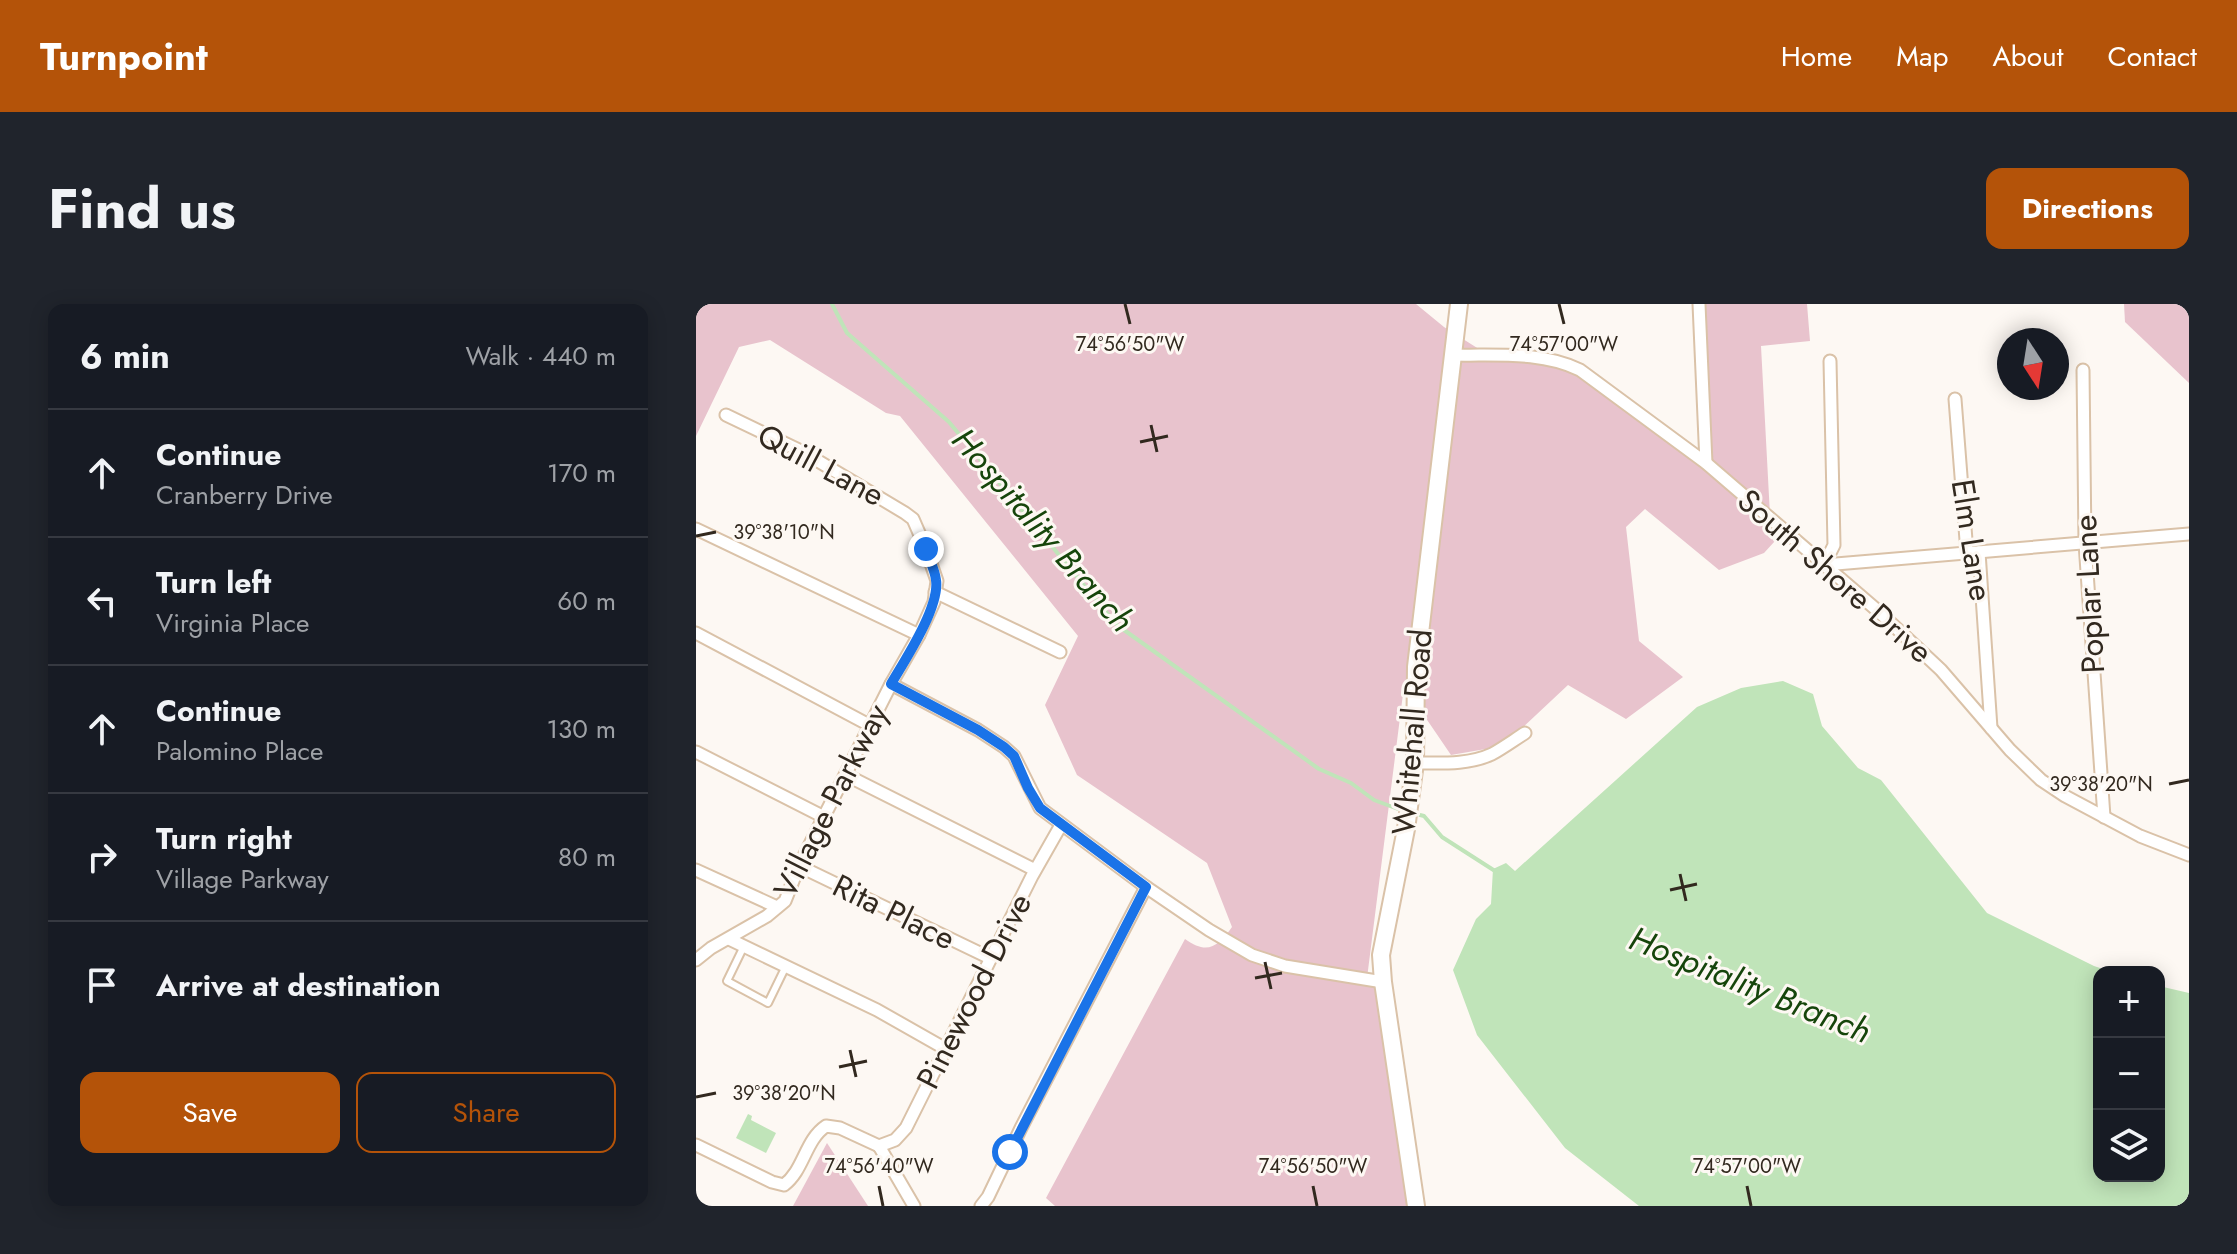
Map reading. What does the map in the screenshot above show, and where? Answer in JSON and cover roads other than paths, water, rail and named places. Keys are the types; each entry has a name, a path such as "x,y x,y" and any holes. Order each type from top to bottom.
{"street":[{"name":"Whitehall Road","path":"1416,1206 1381,955 1406,829 1415,763 1416,667 1459,304"},
{"path":"1699,304 1706,463"},
{"name":"South Shore Drive","path":"1453,355 1533,356 1562,361 1580,370 1706,463 1824,565 1941,670 1991,729 2041,780 2153,843 2189,855"},
{"path":"1824,565 1834,545 1830,361"},
{"name":"Poplar Lane","path":"2083,370 2085,543 2104,817"},
{"name":"Elm Lane","path":"1955,399 1991,729"},
{"name":"Quill Lane","path":"726,415 803,452 895,505 913,519 937,581 935,592"},
{"path":"696,529 919,635"},
{"path":"1824,565 2189,534"},
{"path":"935,592 1060,652"},
{"name":"Village Parkway","path":"696,960 785,901 799,866 919,635 934,602 935,592"},
{"path":"696,633 871,726"},
{"path":"891,684 1004,747 1014,756 1040,808 1209,930 1252,955 1285,966 1383,982"},
{"path":"1415,763 1475,760 1525,733"},
{"path":"696,752 824,817"},
{"path":"846,775 1035,870"},
{"name":"Pinewood Drive","path":"879,1146 895,1140 906,1128 1035,870 1061,825"},
{"name":"Rita Place","path":"799,866 990,958"},
{"path":"696,870 777,907"},
{"path":"981,1206 1146,887"},
{"path":"729,939 877,1010 944,1048"},
{"path":"696,1145 784,1185 791,1179 817,1132 826,1126 840,1128 879,1146 914,1206"}],"lane":[{"path":"744,946 727,981 768,1003 786,966"}],"water":[{"path":"1783,681 1813,694 1822,726 1858,768 1881,780 1987,913 2094,966 2093,1182 2165,1182 2165,987 2189,993 2189,1206 1639,1206 1565,1148 1477,1035 1453,970 1476,919 1491,904 1493,869 1506,863 1515,871 1697,707 1741,688"},
{"path":"748,1114 752,1116 751,1120 776,1133 766,1153 736,1138"}],"waterway":[{"name":"Hospitality Branch","path":"832,304 847,333 949,422 1117,625 1319,769 1351,783 1374,800 1398,809"},
{"name":"Hospitality Branch","path":"1420,815 1442,837 1495,871"}]}
